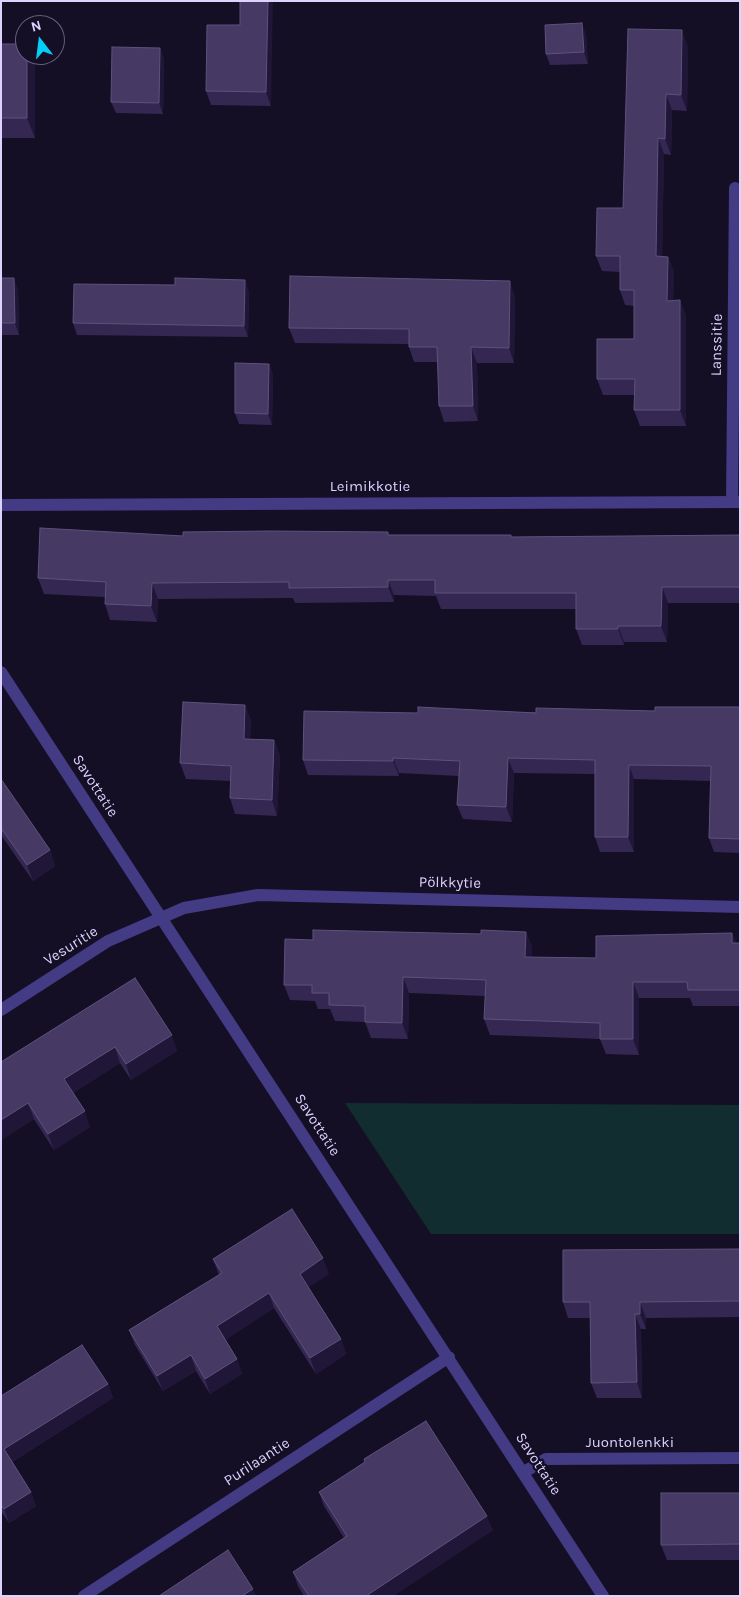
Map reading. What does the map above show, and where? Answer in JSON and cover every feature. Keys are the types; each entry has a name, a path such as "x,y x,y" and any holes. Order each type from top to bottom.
{"street":[{"name":"Lanssitie","path":"736,188 736,502"},
{"name":"Leimikkotie","path":"1,505 736,502"},
{"name":"Savottatie","path":"1,672 603,1596"},
{"name":"Pölkkytie","path":"163,919 184,908 258,895 740,907"},
{"name":"Vesuritie","path":"1,1010 108,941 163,919"},
{"name":"Purilaantie","path":"84,1596 449,1357"},
{"name":"Juontolenkki","path":"524,1472 546,1459 740,1458"}],"green space":[{"path":"345,1103 740,1105 740,1234 431,1234"}],"building":[{"path":"240,1 268,1 266,92 206,91 207,25 240,25"},
{"path":"582,23 584,52 546,54 545,25"},
{"path":"628,29 682,30 681,95 666,94 665,139 658,138 656,256 668,257 667,301 680,300 680,410 634,410 635,379 597,379 597,339 634,339 634,290 620,290 620,256 596,256 597,208 623,208"},
{"path":"1,44 15,44 15,65 27,65 27,118 1,118"},
{"path":"112,47 160,48 159,103 111,102"},
{"path":"290,276 510,281 509,348 471,347 473,406 439,406 437,347 409,347 409,329 289,328"},
{"path":"1,278 14,278 15,323 1,323"},
{"path":"175,278 245,280 244,326 73,323 74,284 175,285"},
{"path":"235,363 269,364 268,414 235,413"},
{"path":"40,528 183,536 183,532 270,531 388,532 388,535 511,535 511,537 740,535 740,587 662,587 661,626 618,626 618,629 576,629 576,593 435,593 435,580 388,580 388,587 289,588 289,582 152,583 151,606 105,604 106,582 38,578"},
{"path":"183,702 245,705 244,739 274,740 272,800 230,798 231,766 180,763"},
{"path":"418,707 536,713 536,708 655,711 655,707 740,707 740,839 709,838 711,766 629,765 628,837 595,837 595,760 508,758 506,807 457,805 460,761 393,758 393,761 303,760 304,711 418,713"},
{"path":"1,779 50,850 27,865 1,828"},
{"path":"313,930 481,934 481,930 526,932 525,957 596,958 596,936 732,933 732,943 740,943 740,990 688,990 687,982 633,982 633,1039 600,1039 600,1023 484,1019 486,980 403,977 402,1023 365,1022 365,1006 329,1005 329,993 312,993 312,985 284,985 285,939 313,940"},
{"path":"135,978 172,1035 126,1064 115,1047 64,1079 85,1111 48,1134 28,1103 1,1120 1,1062"},
{"path":"292,1209 323,1258 300,1274 341,1339 310,1358 269,1293 217,1326 237,1359 205,1379 191,1355 157,1376 129,1330 222,1273 213,1259"},
{"path":"740,1249 740,1301 640,1302 640,1314 635,1314 637,1382 591,1383 590,1302 563,1302 563,1250"},
{"path":"82,1345 108,1384 4,1449 31,1492 4,1509 1,1505 1,1396"},
{"path":"426,1421 487,1516 366,1596 309,1596 293,1572 347,1536 319,1492 365,1462 364,1459"},
{"path":"661,1493 740,1493 740,1544 661,1545"},
{"path":"228,1550 253,1589 242,1596 159,1596"}]}
